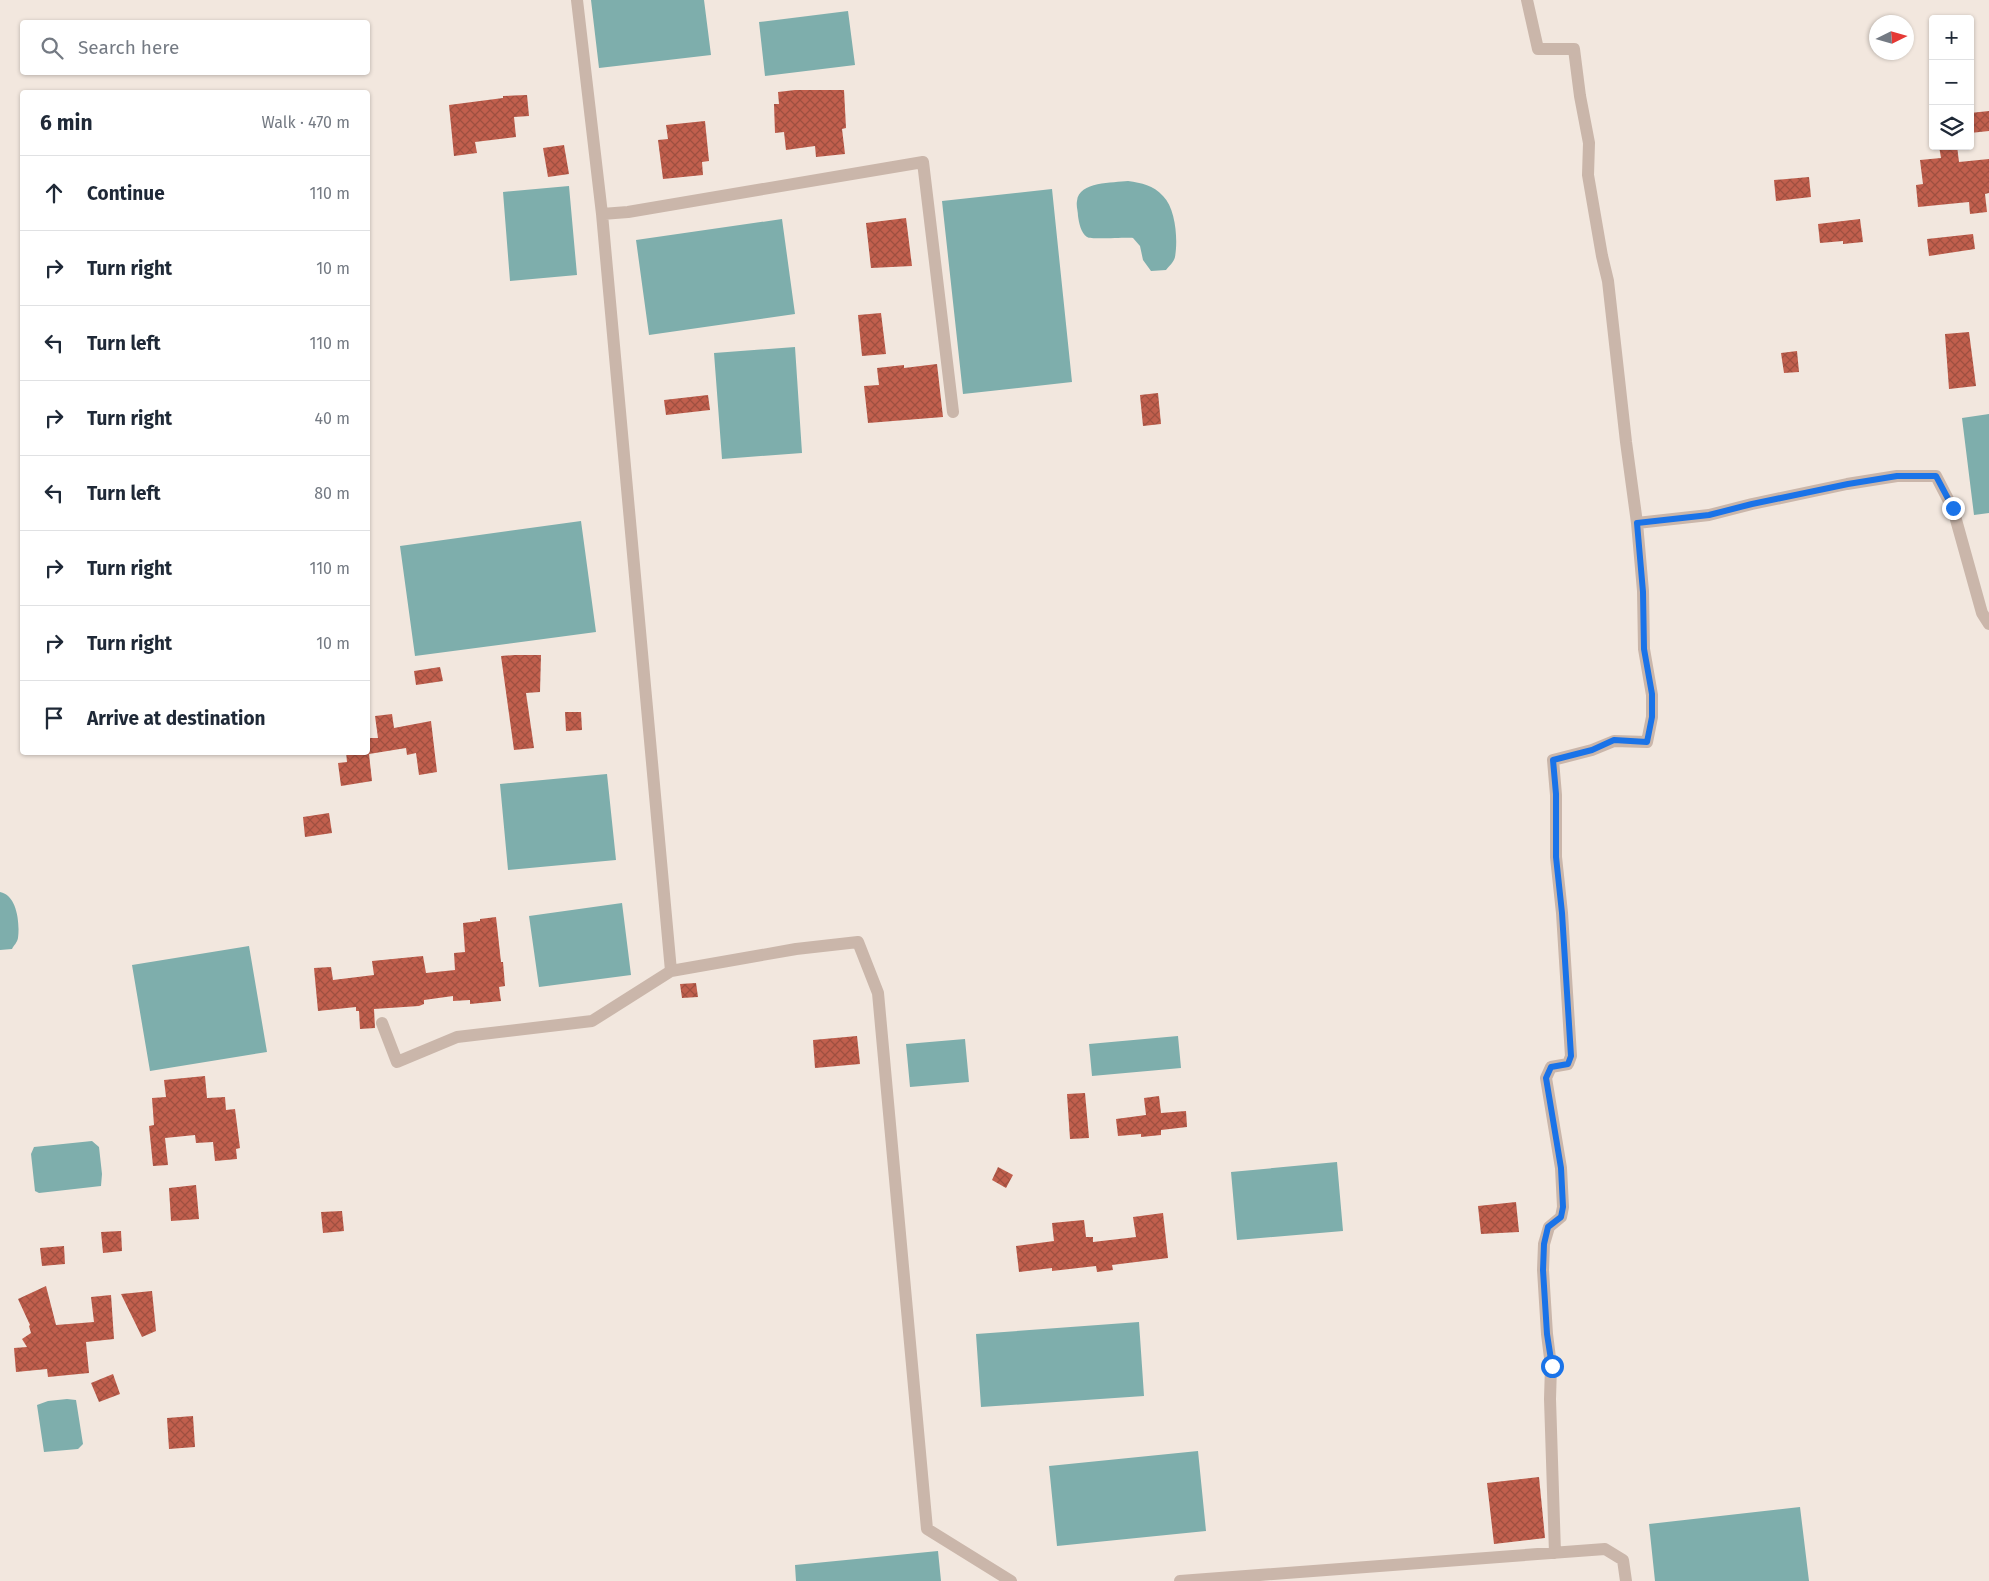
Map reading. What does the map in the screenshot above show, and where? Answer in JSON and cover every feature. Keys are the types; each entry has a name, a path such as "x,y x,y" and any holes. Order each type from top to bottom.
{"street":[{"path":"577,0 602,214 672,971"},
{"path":"1528,0 1538,50 1574,49 1589,143 1588,175 1600,248 1608,282 1637,523 1643,592 1644,649 1652,694 1652,717 1647,742 1614,740 1592,750 1553,760 1556,794 1556,857 1562,913 1571,1056 1568,1064 1551,1067 1546,1078 1561,1168 1563,1207 1561,1217 1548,1227 1544,1244 1543,1270 1547,1334 1552,1366 1550,1409 1555,1553"},
{"path":"602,214 628,212 923,162 953,412"},
{"path":"1637,523 1709,515 1848,484 1897,476 1936,476 1953,508 1982,613 1989,624"},
{"path":"382,1023 397,1062 457,1037 592,1021 672,971 796,949 858,942 878,993 927,1529 1011,1581"},
{"path":"1180,1581 1606,1549 1623,1560 1626,1581"}],"water":[{"path":"591,0 704,0 711,55 599,68"},
{"path":"848,11 855,65 765,76 759,22"},
{"path":"1128,181 1155,189 1163,196 1171,209 1175,225 1176,250 1174,261 1166,270 1151,271 1143,260 1140,246 1133,238 1090,238 1082,230 1077,205 1079,194 1090,186"},
{"path":"569,186 577,275 510,281 503,192"},
{"path":"1052,189 1072,382 963,394 942,201"},
{"path":"782,219 795,314 649,335 636,240"},
{"path":"795,347 802,453 722,459 714,353"},
{"path":"1989,414 1989,513 1974,515 1962,418"},
{"path":"581,521 596,632 415,656 400,546"},
{"path":"607,774 616,860 508,870 500,784"},
{"path":"0,892 10,898 18,918 18,938 12,949 0,950"},
{"path":"622,903 631,975 539,987 529,916"},
{"path":"249,946 267,1052 150,1071 132,965"},
{"path":"1178,1036 1181,1068 1092,1076 1089,1044"},
{"path":"965,1039 969,1082 910,1087 906,1044"},
{"path":"92,1141 99,1147 102,1174 101,1186 39,1193 35,1191 31,1154 34,1147"},
{"path":"1337,1162 1343,1231 1237,1240 1231,1172"},
{"path":"1139,1322 1144,1396 981,1407 976,1334"},
{"path":"76,1400 83,1444 78,1449 44,1452 37,1405 48,1401"},
{"path":"1198,1451 1206,1531 1057,1546 1049,1466"},
{"path":"1800,1507 1809,1581 1655,1581 1649,1524"},
{"path":"938,1551 941,1581 796,1581 795,1565"}],"building":[{"path":"844,90 846,128 842,129 845,154 816,157 815,146 786,150 784,132 775,133 774,104 779,104 778,92"},
{"path":"527,95 529,116 514,117 516,137 475,142 477,153 454,156 449,105 503,98 503,96"},
{"path":"1989,111 1989,131 1974,133 1974,113"},
{"path":"705,121 709,161 702,162 703,175 663,179 658,140 668,139 666,125"},
{"path":"564,145 569,174 548,177 543,148"},
{"path":"1940,150 1958,150 1959,162 1989,159 1989,193 1985,194 1987,212 1970,214 1969,202 1918,207 1916,185 1923,184 1920,160 1941,158"},
{"path":"1809,177 1811,197 1776,201 1774,180"},
{"path":"906,218 912,266 871,268 866,223"},
{"path":"1860,219 1863,242 1843,244 1843,241 1820,243 1818,224"},
{"path":"1973,234 1975,249 1929,256 1927,239"},
{"path":"881,313 886,354 862,356 858,315"},
{"path":"1969,332 1976,386 1949,389 1945,334"},
{"path":"1797,351 1799,372 1784,373 1781,353"},
{"path":"937,364 943,417 868,423 864,386 879,385 877,368 904,365 904,368"},
{"path":"1158,393 1161,424 1143,426 1140,395"},
{"path":"708,395 710,410 666,415 664,400"},
{"path":"541,655 540,692 526,693 534,748 514,750 501,656"},
{"path":"440,667 443,681 416,685 414,671"},
{"path":"565,712 581,712 582,730 566,731"},
{"path":"392,714 394,728 431,721 437,772 419,775 416,753 407,755 406,748 370,754 370,738 378,738 375,716"},
{"path":"346,755 369,755 372,781 341,786 338,763 347,762"},
{"path":"329,813 332,833 305,837 303,817"},
{"path":"496,917 505,986 499,987 501,1001 470,1004 470,1000 453,1001 453,996 424,1000 424,1004 419,1006 374,1009 375,1028 360,1029 359,1011 356,1011 356,1007 318,1011 314,968 331,967 333,980 374,975 372,961 423,956 426,973 455,970 454,953 465,952 463,923"},
{"path":"696,983 698,997 682,998 680,984"},
{"path":"857,1036 860,1064 815,1068 813,1040"},
{"path":"205,1076 207,1098 225,1097 226,1110 235,1109 240,1148 236,1149 237,1159 215,1161 213,1142 196,1143 195,1135 165,1138 168,1165 153,1166 149,1126 154,1125 152,1098 166,1097 164,1080"},
{"path":"1085,1093 1089,1138 1070,1139 1067,1094"},
{"path":"1159,1096 1161,1113 1186,1111 1187,1127 1161,1130 1161,1135 1141,1137 1141,1134 1118,1136 1116,1119 1146,1115 1144,1098"},
{"path":"998,1167 1013,1175 1006,1188 992,1180"},
{"path":"196,1185 199,1219 171,1221 169,1188"},
{"path":"1516,1202 1519,1232 1481,1234 1478,1206"},
{"path":"342,1211 344,1231 323,1233 321,1212"},
{"path":"1163,1213 1168,1258 1112,1265 1113,1270 1097,1272 1096,1266 1052,1271 1052,1268 1019,1272 1016,1246 1054,1241 1052,1223 1084,1220 1086,1237 1093,1237 1093,1242 1136,1237 1133,1217"},
{"path":"121,1231 122,1251 103,1253 101,1232"},
{"path":"64,1246 65,1264 42,1266 40,1248"},
{"path":"46,1286 56,1325 94,1322 91,1297 111,1295 114,1339 86,1342 89,1373 48,1377 47,1369 16,1372 14,1348 27,1347 22,1339 31,1333 30,1325 18,1299"},
{"path":"152,1291 156,1331 142,1337 121,1294"},
{"path":"113,1374 120,1394 99,1402 91,1383"},
{"path":"193,1416 195,1447 169,1449 167,1418"},
{"path":"1539,1477 1545,1538 1494,1544 1487,1483"}],"route":[{"path":"1552,1366 1547,1334 1543,1270 1544,1244 1548,1227 1561,1217 1563,1207 1561,1168 1546,1078 1551,1067 1568,1064 1571,1056 1562,913 1556,857 1556,794 1553,760 1565,755 1592,750 1614,740 1647,742 1652,717 1652,694 1644,649 1643,592 1637,523 1709,515 1848,484 1897,476 1936,476 1953,508"}]}
